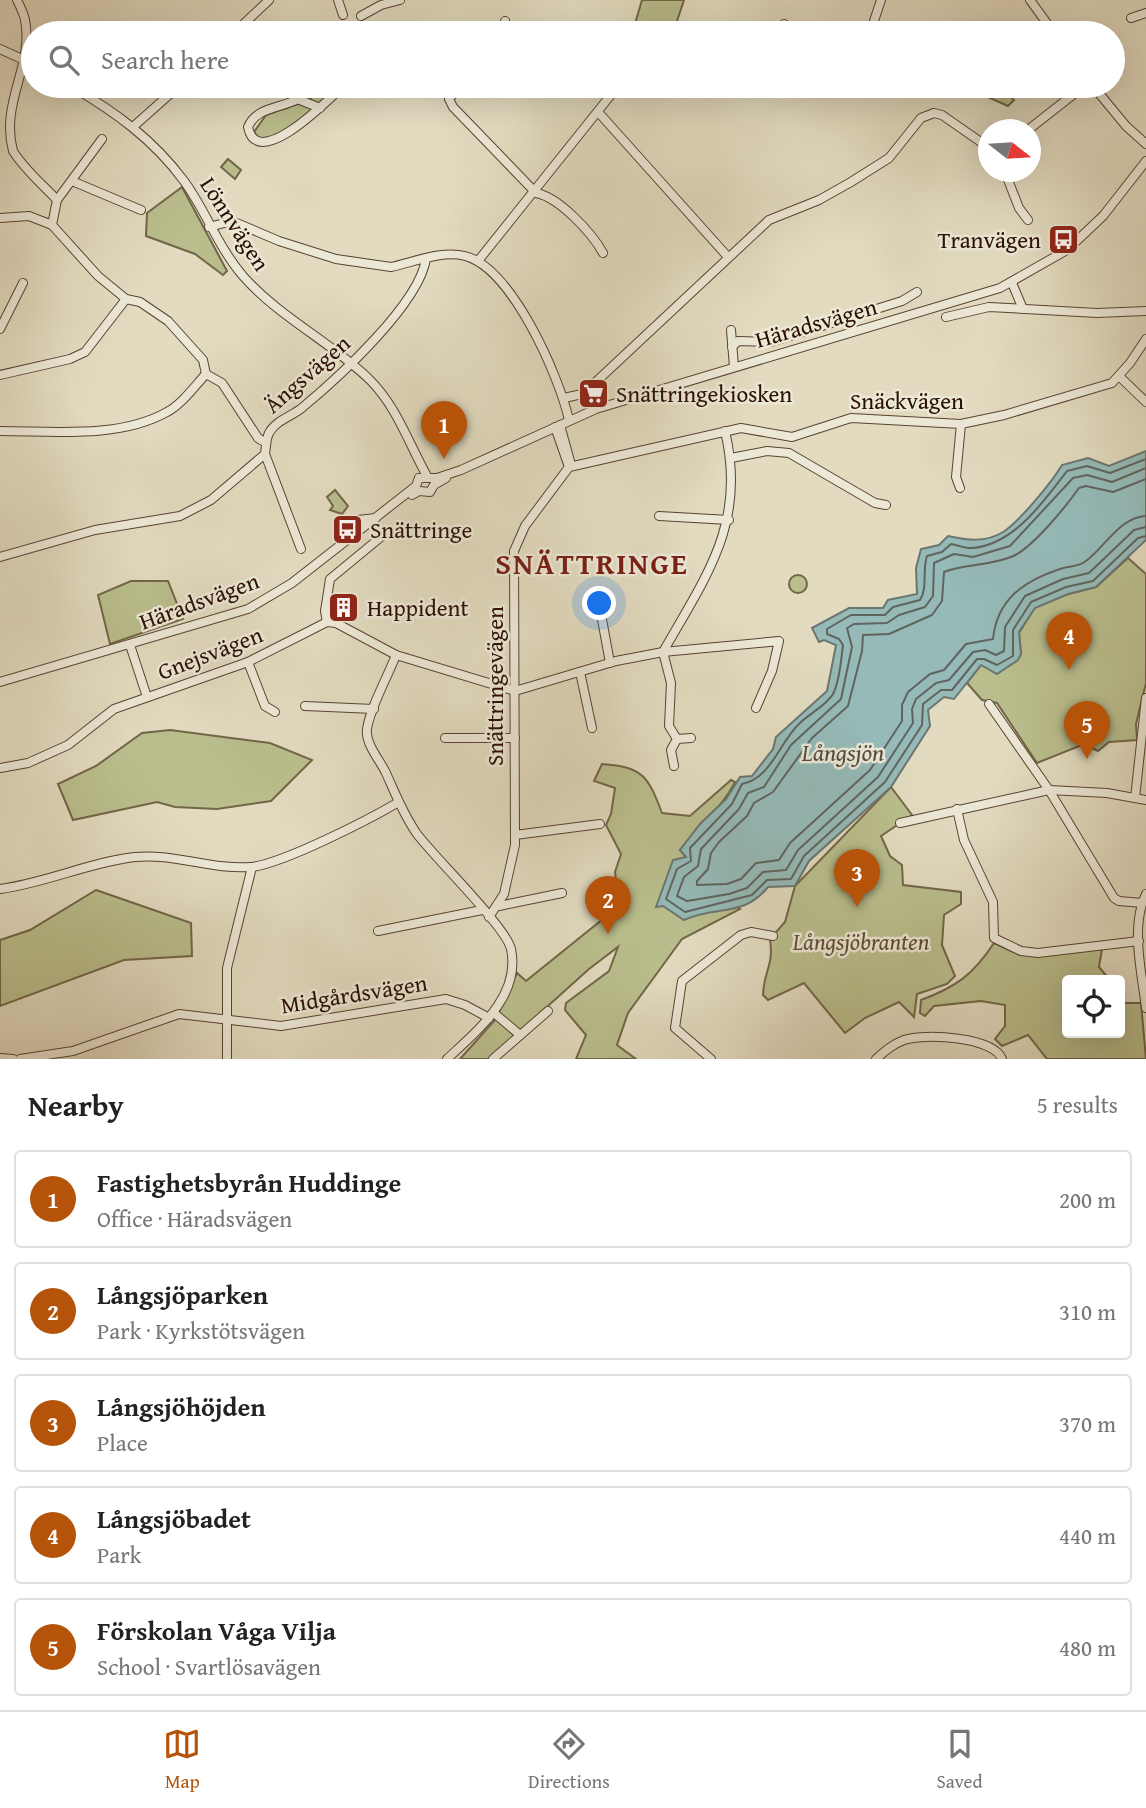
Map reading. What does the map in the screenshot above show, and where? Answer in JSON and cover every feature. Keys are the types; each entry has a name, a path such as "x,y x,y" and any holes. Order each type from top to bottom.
{"street":[{"path":"17,0 25,21"},
{"path":"247,21 269,0"},
{"path":"338,0 343,15"},
{"path":"361,16 381,5 400,0"},
{"path":"874,21 881,0"},
{"path":"1030,0 1045,21"},
{"path":"1131,18 1146,13"},
{"path":"0,49 20,56"},
{"path":"21,49 4,109 6,135 18,158 57,200"},
{"name":"Lönnvägen","path":"90,98 134,126 185,182 209,227 241,274 351,363 386,398 414,453 424,482"},
{"path":"134,126 166,98"},
{"path":"320,108 300,100 261,111 250,121 248,130 261,141 274,141 320,108 330,98"},
{"path":"450,98 453,107 536,193 542,194 570,214 596,239 603,253"},
{"path":"478,261 536,193 610,98"},
{"path":"1041,120 1069,98"},
{"path":"1103,98 1126,126 1146,144"},
{"path":"599,113 728,257"},
{"path":"564,398 582,394 775,216 819,200 889,158 921,118 942,115 978,140"},
{"path":"52,225 57,200 102,139"},
{"name":"Häradsvägen","path":"0,682 248,608 292,583 424,482 461,470 569,420 734,367 972,298 1012,283 1067,250 1103,216 1146,161"},
{"path":"72,181 141,210"},
{"path":"1009,182 1018,208 1028,220"},
{"path":"0,218 29,216 52,225 70,242 89,269 126,299 140,302 168,321 203,360 206,374 222,383 258,439 266,443"},
{"path":"209,227 232,221 279,241 336,259 391,267 449,254 478,261 517,302 564,398 569,420"},
{"name":"Ängsvägen","path":"265,454 266,443 273,428 303,408 351,363 397,312 423,271 426,259"},
{"path":"0,329 23,283"},
{"path":"1012,283 1023,309"},
{"name":"Häradsvägen","path":"732,347 738,341 771,342 902,301 917,292"},
{"path":"0,375 70,359 85,352 126,299"},
{"path":"946,317 989,307 1106,313 1146,311"},
{"path":"731,330 734,367"},
{"name":"Snäckvägen","path":"569,467 748,428 799,436 839,420 862,417 961,424 1004,415 1104,386 1119,376 1146,339"},
{"path":"0,431 101,430 165,414 206,374"},
{"path":"1119,376 1146,402"},
{"path":"960,488 956,477 961,424"},
{"path":"557,426 570,461 569,467"},
{"path":"677,739 669,726 671,683 663,652 714,558 729,520 733,481 725,432"},
{"path":"731,458 766,451 789,453 875,503 886,505"},
{"path":"0,557 95,530 180,516 211,500 265,454 301,549"},
{"name":"Snättringevägen","path":"489,917 499,905 511,867 515,835 514,551 525,526 569,467"},
{"path":"659,516 729,520"},
{"path":"358,520 377,518"},
{"path":"387,532 330,579 325,611 327,622 336,623 396,655 515,691 610,663 663,652 779,641 772,670 756,708"},
{"path":"340,547 343,533"},
{"path":"601,614 610,663"},
{"name":"Gnejsvägen","path":"0,768 28,763 68,745 107,712 248,662 327,622"},
{"path":"130,645 147,698"},
{"path":"396,655 367,728 369,741 386,772 397,803 432,853 505,935 512,953 507,987 491,1015 447,1059"},
{"path":"248,662 265,706 275,712"},
{"path":"580,672 592,728"},
{"path":"1135,798 1146,698"},
{"path":"989,704 1049,790 1114,898 1119,901 1144,898 1139,941 1146,1008"},
{"path":"305,706 374,709"},
{"path":"445,738 515,738"},
{"path":"677,739 691,738"},
{"path":"674,766 671,750 677,739"},
{"path":"900,823 957,808 1049,790 1146,800"},
{"path":"0,889 54,879 134,857 173,858 252,867 276,861 397,803"},
{"path":"957,808 964,840 993,902 994,938 1021,951 1038,953 1139,941"},
{"path":"515,835 600,824"},
{"path":"227,1059 227,968 252,867"},
{"path":"499,905 562,893"},
{"path":"378,930 482,910"},
{"path":"711,1059 675,1028 682,981 741,936 751,932 773,936"},
{"name":"Midgårdsvägen","path":"20,1059 73,1051 179,1014 290,1025 439,999 491,1015 520,1035"},
{"path":"492,1059 548,1011"},
{"path":"876,1059 891,1046 918,1037 990,1044 999,1051 1002,1059"},
{"path":"0,1058 13,1059"}],"green space":[{"path":"642,0 684,0 677,21 636,21"},
{"path":"311,98 328,98 321,105 309,101"},
{"path":"990,98 1012,98 1014,100 1008,106"},
{"path":"302,102 316,109 282,136 259,139 254,132 266,115"},
{"path":"228,159 241,170 235,179 221,167"},
{"path":"182,187 227,271 223,275 195,254 146,236 147,213"},
{"path":"335,490 348,506 342,514 330,510 333,506 327,497"},
{"path":"1128,558 1146,574 1146,683 1136,724 1137,740 1109,742 1098,751 1084,744 1037,763 997,703 982,700 967,683 981,665 1021,653 1019,633 1035,607 1096,587"},
{"path":"798,575 804,578 807,584 804,590 798,593 792,590 789,584 792,578"},
{"path":"131,581 168,581 183,619 110,644 98,595"},
{"path":"170,730 270,743 312,760 271,801 217,809 175,807 157,802 73,820 58,784 96,766 142,733"},
{"path":"602,764 627,768 642,776 648,782 662,813 690,816 731,780 735,782 717,809 680,850 686,857 680,860 698,885 740,909 682,939 628,1013 617,1045 636,1059 576,1059 586,1035 565,1010 566,1003 609,971 618,947 589,969 489,1059 460,1059 495,1020 517,973 526,981 619,906 615,872 621,854 606,825 611,814 615,788 594,781"},
{"name":"Långsjöbranten","path":"891,787 912,815 881,836 890,856 902,865 903,885 961,892 961,904 944,915 942,945 955,976 947,984 917,994 914,1017 899,1002 865,1018 845,1033 804,983 768,1000 763,995 771,956 770,939 785,922 795,886"},
{"path":"96,890 191,923 192,956 124,960 0,1006 0,940 30,930"},
{"name":"Långsjöbranten","path":"994,943 1020,955 1102,949 1099,967 1106,975 1062,975 1062,1038 1125,1038 1125,1003 1141,1003 1146,1059 1047,1059 1028,1035 1002,1046 995,1039 1005,1026 1005,1005 981,1001 934,1006 925,1016 920,1013 921,1000 963,979 979,964"}],"water":[{"name":"Långsjön","path":"1146,451 1146,540 1096,587 1068,594 1035,608 1019,632 1021,654 1018,660 997,674 981,665 954,699 944,697 928,710 930,726 891,787 809,861 795,886 768,887 759,897 739,907 684,920 663,906 656,907 673,860 686,857 680,850 700,824 726,799 740,777 752,776 773,749 776,737 827,691 836,645 824,640 819,642 812,628 849,608 883,608 888,600 917,594 916,568 921,549 939,545 948,536 983,539 1003,532 1035,501 1062,465 1088,458 1109,466"}],"place":[{"name":"Tranvägen","path":"1064,240"},
{"name":"Snättringekiosken","path":"593,394"},
{"name":"Fastighetsbyrån Huddinge","path":"444,459"},
{"name":"Snättringe","path":"347,530"},
{"name":"Happident","path":"344,608"},
{"name":"Långsjöbadet","path":"1069,670"},
{"name":"Förskolan Våga Vilja","path":"1087,759"},
{"name":"Långsjöhöjden","path":"857,907"},
{"name":"Långsjöparken","path":"608,934"}],"district":[{"name":"SNÄTTRINGE","path":"592,564"}]}
